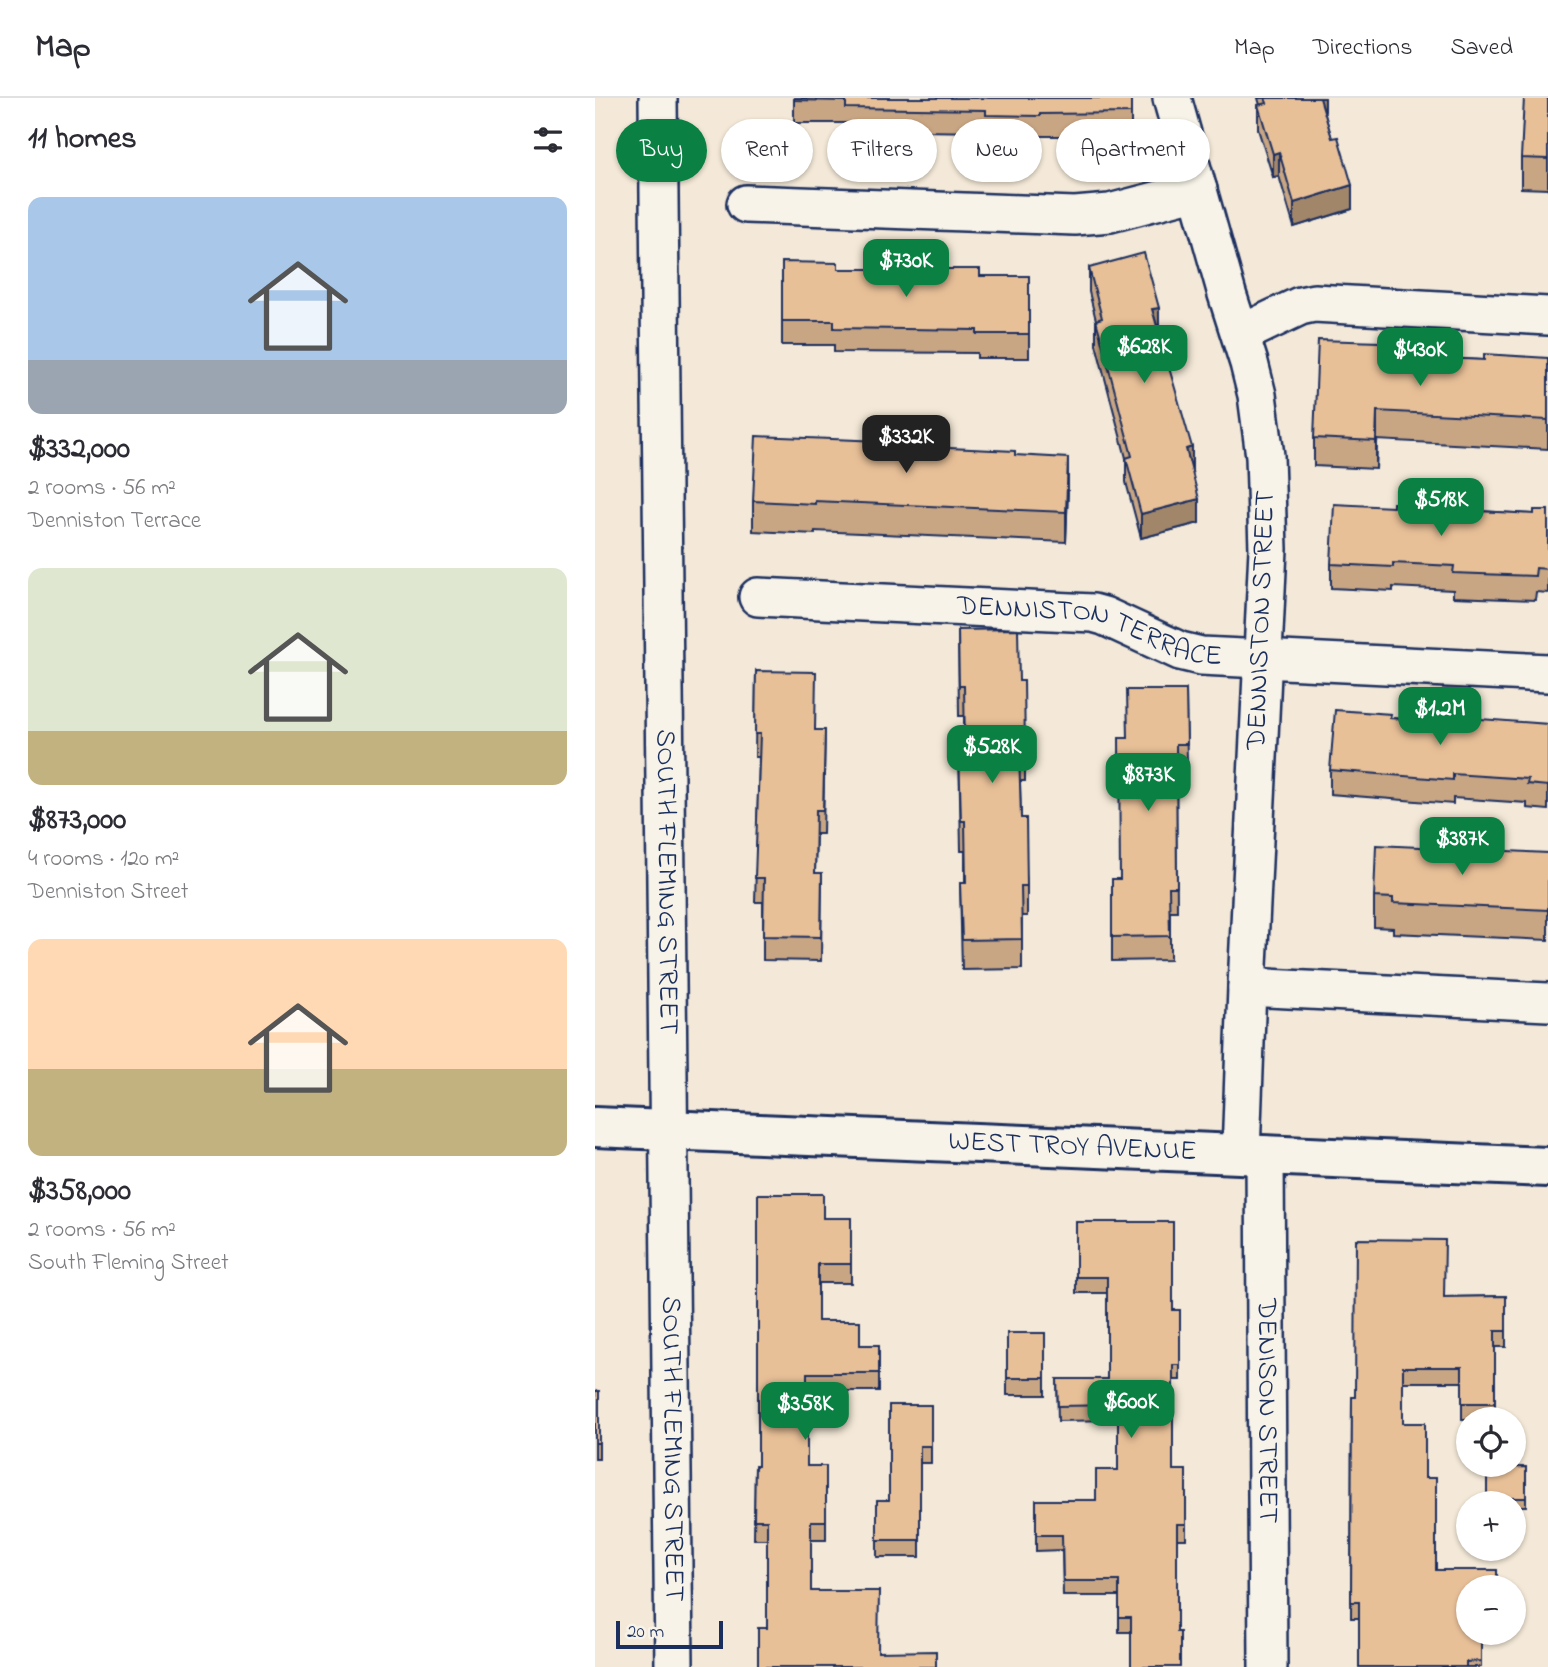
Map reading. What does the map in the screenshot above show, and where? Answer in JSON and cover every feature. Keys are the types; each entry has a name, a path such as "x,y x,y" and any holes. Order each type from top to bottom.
{"street":[{"name":"SOUTH FLEMING STREET","path":"659,98 674,1667"},
{"name":"DENNISTON STREET","path":"1172,98 1257,395 1266,468 1268,549 1247,987 1253,1155"},
{"path":"746,204 1075,216 1110,213 1198,190"},
{"path":"1241,334 1300,306 1314,303 1548,316"},
{"name":"DENNISTON TERRACE","path":"758,597 1093,613 1180,650 1201,656 1548,673"},
{"path":"1247,987 1548,1002"},
{"name":"WEST TROY AVENUE","path":"595,1127 1548,1167"},
{"name":"DENISON STREET","path":"1253,1155 1268,1667"}],"building":[{"path":"794,98 1131,98 1131,113 986,115 986,110 846,108 846,101"},
{"path":"1265,98 1320,98 1332,138 1338,137 1352,185 1294,203 1279,152 1273,154 1258,105 1267,103"},
{"path":"1524,98 1548,98 1548,159 1521,158"},
{"path":"1144,253 1159,308 1152,309 1192,447 1186,449 1199,499 1141,514 1126,458 1132,456 1096,320 1102,318 1089,268"},
{"path":"782,262 838,263 838,269 980,269 980,276 1029,276 1029,334 977,334 977,330 834,328 834,321 782,321"},
{"path":"1318,340 1380,342 1380,355 1484,360 1484,354 1548,358 1548,420 1377,411 1376,441 1314,438"},
{"path":"756,436 882,441 882,445 1015,451 1015,455 1068,458 1066,512 815,501 815,504 753,501"},
{"path":"1393,503 1460,506 1459,510 1534,514 1534,510 1548,510 1548,569 1536,568 1535,576 1453,573 1454,566 1331,564 1334,504 1393,507"},
{"path":"1018,629 1019,681 1024,681 1025,751 1019,751 1021,818 1026,818 1027,886 1021,886 1022,939 962,940 960,883 966,883 965,821 961,821 959,747 965,747 964,686 959,686 958,630"},
{"path":"756,671 816,672 815,730 825,730 823,810 816,810 815,873 822,873 821,937 763,936 764,878 755,878 760,734 755,734"},
{"path":"1127,690 1186,690 1187,744 1176,744 1177,887 1169,887 1170,936 1112,937 1112,879 1120,879 1119,738 1128,738"},
{"path":"1335,710 1391,714 1390,718 1453,723 1454,717 1548,724 1548,786 1527,784 1528,779 1453,774 1453,780 1330,770"},
{"path":"1376,845 1548,853 1548,910 1393,903 1393,898 1374,897"},
{"path":"758,1194 823,1194 823,1218 851,1218 851,1264 818,1264 818,1321 860,1321 860,1345 879,1345 879,1373 807,1373 807,1466 826,1466 826,1521 811,1521 811,1591 879,1591 878,1652 936,1651 936,1667 758,1667 758,1628 767,1628 767,1520 754,1520 755,1466 758,1466"},
{"path":"1076,1222 1173,1222 1173,1310 1180,1310 1180,1365 1173,1365 1173,1470 1186,1470 1186,1524 1177,1524 1177,1632 1180,1632 1180,1667 1131,1667 1131,1617 1119,1617 1119,1581 1063,1581 1062,1535 1036,1535 1036,1500 1096,1500 1096,1470 1118,1470 1118,1405 1058,1406 1057,1379 1107,1379 1107,1277 1076,1277"},
{"path":"1356,1239 1445,1240 1444,1297 1506,1296 1506,1331 1495,1331 1495,1403 1462,1403 1462,1367 1403,1367 1403,1423 1425,1423 1425,1478 1436,1478 1436,1570 1497,1570 1497,1575 1456,1575 1456,1645 1481,1645 1481,1661 1466,1662 1466,1667 1359,1667 1359,1602 1351,1602 1352,1397 1355,1397"},
{"path":"1007,1333 1045,1333 1045,1378 1007,1378"},
{"path":"595,1391 599,1391 599,1443 595,1443"},
{"path":"889,1405 931,1405 931,1446 920,1446 920,1540 877,1540 877,1500 889,1500"},
{"path":"1487,1477 1526,1477 1526,1491 1487,1491"}]}
